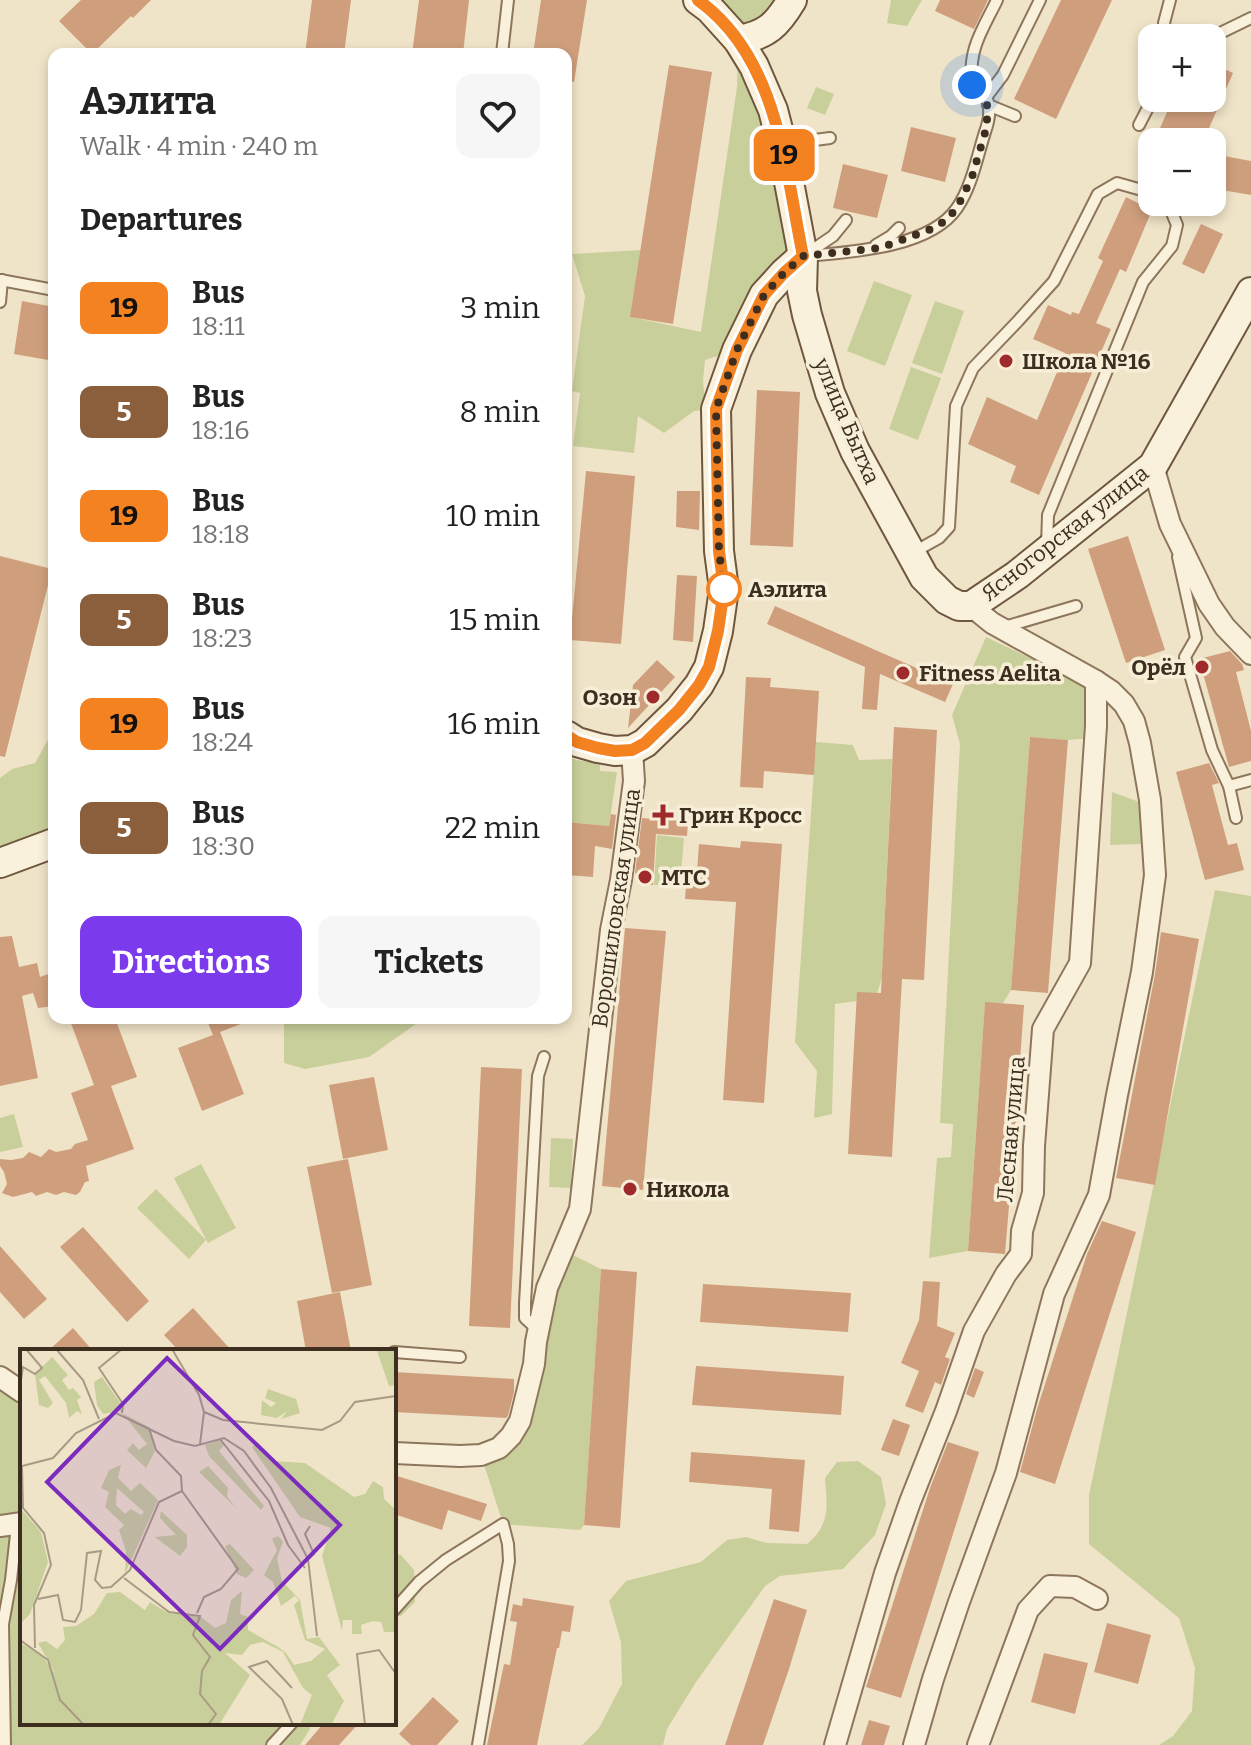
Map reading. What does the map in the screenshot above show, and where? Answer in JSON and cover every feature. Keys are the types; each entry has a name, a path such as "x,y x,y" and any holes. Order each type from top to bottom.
{"street":[{"name":"улица Бытха","path":"698,0 738,40 764,87 782,145 803,256 802,291 807,315 830,393 855,451 924,577 947,600 959,606 971,606 1000,628 1096,681 1124,704 1134,721 1140,743 1153,829 1155,875 1142,972 1099,1195 1054,1294 1006,1473 959,1602 914,1745"},
{"path":"738,40 768,30 781,18 792,0"},
{"path":"572,739 598,748 632,750 645,743 679,710 709,667 724,589 719,551 716,409 737,350 764,295 803,256"},
{"name":"Ясногорская улица","path":"971,606 1017,575 1153,466 1251,292"},
{"path":"1153,466 1170,524 1209,604 1251,655"},
{"name":"Лесная улица","path":"835,1745 885,1573 974,1331 1021,1254 1022,1231 1033,1193 1043,1029 1080,963 1096,726 1096,681"},
{"name":"Ворошиловская улица","path":"396,1453 481,1455 499,1448 520,1421 547,1288 580,1209 611,930 634,781 632,750"},
{"path":"0,863 48,845"},
{"path":"0,1377 20,1391"},
{"path":"978,1745 1028,1610 1050,1586 1075,1587 1097,1599"}],"lane":[{"path":"503,48 508,0"},
{"path":"997,0 973,50 970,67 972,85 981,89 988,100 1015,116"},
{"path":"803,256 880,248 945,221 957,208 972,177 987,126 988,100 1040,0"},
{"path":"1164,24 1170,0"},
{"path":"1226,29 1251,18"},
{"path":"1139,125 1146,112"},
{"path":"782,145 830,138"},
{"path":"912,553 939,538 949,527 956,406 973,368 1054,281 1098,194 1117,183 1138,190"},
{"path":"1046,551 1048,515 1143,282 1172,246 1177,225 1173,216"},
{"path":"803,256 833,236 846,220"},
{"path":"867,250 899,228"},
{"path":"0,302 1,280 48,289"},
{"path":"1170,524 1196,638 1185,657 1212,750 1229,786 1236,818"},
{"path":"1000,628 1076,606"},
{"path":"1229,786 1251,780"},
{"path":"538,1330 525,1318 525,1303 538,1076 544,1057"},
{"path":"396,1352 460,1357"},
{"path":"396,1608 419,1582 446,1560 503,1524 509,1561 478,1745"},
{"path":"5,1745 3,1624 11,1580 13,1525"},
{"path":"272,1745 290,1725"}],"green space":[{"path":"721,0 776,0 761,19 743,26"},
{"path":"891,0 922,0 907,26 887,23"},
{"path":"738,40 803,256 737,350 705,360 703,381 706,410 694,411 664,433 638,416 634,453 573,446 580,393 572,391 585,296 572,254 641,250 631,317 701,332 737,87"},
{"path":"816,87 834,94 825,115 807,108"},
{"path":"874,281 912,295 885,366 847,351"},
{"path":"935,301 964,311 942,374 912,363"},
{"path":"911,367 941,378 918,440 889,429"},
{"path":"986,637 1096,689 1095,738 1067,740 1030,737 1011,990 1003,1003 985,1003 968,1251 929,1258 937,1158 951,1157 953,1124 940,1123 960,744 952,715"},
{"path":"48,740 48,830 0,848 0,778 12,769 35,763"},
{"path":"816,742 853,745 859,760 892,759 882,978 877,993 857,1001 835,1004 832,1114 814,1118 817,1071 795,1042"},
{"path":"572,758 600,763 600,771 617,772 609,826 572,823"},
{"path":"1112,792 1142,803 1142,844 1110,845"},
{"path":"657,835 684,838 680,887 654,885"},
{"path":"1215,890 1251,896 1251,1745 1159,1745 1173,1736 1192,1711 1195,1668 1179,1618 1089,1544 1089,1495"},
{"path":"284,1024 416,1024 369,1057 305,1069 284,1063"},
{"path":"14,1114 23,1147 0,1152 0,1118"},
{"path":"551,1138 573,1139 571,1188 549,1187"},
{"path":"201,1164 236,1228 208,1243 174,1178"},
{"path":"156,1189 206,1240 189,1259 137,1208"},
{"path":"563,1250 601,1269 584,1525 580,1530 503,1524 481,1455 511,1436"},
{"path":"0,1378 20,1393 20,1725 310,1725 310,1729 300,1745 0,1745"},
{"path":"858,1461 881,1477 886,1504 875,1535 843,1569 780,1576 765,1586 696,1682 667,1729 663,1745 582,1745 599,1728 622,1684 621,1642 609,1601 626,1581 701,1562 727,1540 746,1537 767,1543 807,1544 824,1522 827,1506 825,1478 837,1462"},
{"path":"396,1554 401,1555 414,1570 415,1602 401,1616 396,1617"}],"building":[{"path":"81,0 151,0 98,48 86,48 59,21"},
{"path":"312,0 351,0 345,48 306,48"},
{"path":"419,0 469,0 464,48 413,48"},
{"path":"541,0 587,0 574,82 572,48 534,48"},
{"path":"940,0 988,0 974,29 935,11"},
{"path":"1061,0 1112,0 1056,119 1014,99"},
{"path":"669,65 712,72 673,324 630,317"},
{"path":"1226,70 1233,73 1226,89"},
{"path":"1167,112 1216,112 1209,128 1160,128"},
{"path":"911,127 956,138 945,182 901,171"},
{"path":"1226,156 1251,161 1251,195 1226,191"},
{"path":"843,164 888,175 877,218 833,208"},
{"path":"1126,197 1138,203 1138,216 1149,216 1126,272 1120,269 1096,323 1111,329 1039,495 1010,482 1016,466 968,444 987,397 1037,420 1065,353 1033,339 1048,305 1071,315 1072,312 1079,314 1103,261 1098,258"},
{"path":"1201,224 1223,234 1204,274 1182,264"},
{"path":"22,301 48,306 48,360 14,354"},
{"path":"757,390 800,392 793,547 750,545"},
{"path":"586,471 635,476 621,644 572,640"},
{"path":"677,491 700,491 699,530 676,527"},
{"path":"1128,536 1165,650 1126,663 1088,549"},
{"path":"0,556 48,568 48,585 5,757 0,756"},
{"path":"677,575 697,576 693,642 673,640"},
{"path":"775,606 953,684 945,702 880,674 877,710 862,709 865,667 767,624"},
{"path":"1230,651 1244,670 1236,672 1251,731 1251,761 1229,767 1199,659"},
{"path":"657,660 675,677 628,728 633,685"},
{"path":"746,677 771,678 770,687 819,691 814,775 764,771 763,788 740,787"},
{"path":"894,727 937,730 924,980 902,979 892,1157 848,1154 857,992 881,993"},
{"path":"1030,737 1068,740 1048,993 1011,990"},
{"path":"1209,763 1219,783 1212,785 1228,845 1237,843 1244,870 1205,880 1176,772"},
{"path":"611,814 616,815 612,849 595,846 593,877 572,875 572,823 609,826"},
{"path":"655,815 688,821 687,836 656,834 653,885 643,884 635,873 642,818 654,819"},
{"path":"741,841 782,844 764,1103 723,1100 736,902 685,899 687,871 697,871 699,844 740,848"},
{"path":"625,928 666,931 643,1190 602,1186"},
{"path":"1161,932 1199,939 1155,1185 1116,1178"},
{"path":"12,936 19,967 37,963 40,977 48,974 48,1007 38,1008 33,993 22,996 38,1078 0,1086 0,937"},
{"path":"985,1002 1024,1005 1005,1254 968,1251"},
{"path":"71,1024 117,1024 137,1077 111,1086 134,1149 86,1166 89,1181 76,1195 47,1192 36,1196 32,1192 13,1197 2,1193 7,1184 0,1159 23,1158 29,1152 41,1157 49,1149 56,1152 71,1149 75,1144 88,1140 71,1093 94,1085"},
{"path":"208,1024 241,1024 220,1032 244,1094 202,1111 178,1048 213,1035"},
{"path":"481,1067 522,1069 510,1328 469,1326"},
{"path":"374,1077 388,1150 343,1159 329,1085"},
{"path":"348,1159 372,1285 332,1293 307,1167"},
{"path":"1102,1221 1136,1232 1055,1484 1020,1472 1087,1254"},
{"path":"83,1227 149,1301 127,1322 60,1247"},
{"path":"0,1246 47,1299 24,1319 0,1292"},
{"path":"601,1269 637,1272 620,1528 584,1525"},
{"path":"923,1281 940,1282 937,1326 955,1333 945,1357 950,1359 941,1385 935,1382 923,1413 905,1406 919,1371 901,1363 919,1320"},
{"path":"703,1284 851,1293 848,1332 700,1322"},
{"path":"340,1292 351,1349 306,1349 297,1301"},
{"path":"193,1308 230,1349 177,1349 164,1335"},
{"path":"73,1328 91,1349 50,1349"},
{"path":"696,1366 844,1376 841,1415 692,1405"},
{"path":"975,1368 984,1372 974,1398 966,1394"},
{"path":"396,1372 514,1379 514,1392 506,1418 396,1412"},
{"path":"893,1419 910,1425 899,1456 881,1450"},
{"path":"948,1442 979,1452 901,1698 866,1687 930,1488"},
{"path":"691,1452 805,1460 799,1532 769,1529 772,1489 689,1482"},
{"path":"396,1476 487,1504 481,1521 448,1510 442,1530 396,1515"},
{"path":"523,1598 574,1606 570,1632 562,1631 557,1648 537,1745 487,1745 504,1664 510,1665 517,1622 510,1621 513,1604 522,1606"},
{"path":"774,1599 807,1610 789,1669 763,1745 725,1745"},
{"path":"1107,1623 1151,1635 1138,1684 1094,1672"},
{"path":"1044,1653 1088,1663 1075,1714 1031,1702"},
{"path":"433,1697 459,1721 437,1745 411,1745 399,1734"},
{"path":"869,1720 890,1726 884,1745 861,1745"},
{"path":"322,1725 357,1725 339,1745 305,1745"}],"bus line":[{"name":"19","path":"572,739 598,748 632,750 645,743 679,710 709,667 724,589 719,551 716,409 737,350 764,295 803,256 782,145 764,87 738,40 698,0"}],"place":[{"name":"Школа №16","path":"1006,361"},
{"name":"Аэлита","path":"724,589"},
{"name":"Орёл","path":"1202,667"},
{"name":"Fitness Aelita","path":"903,673"},
{"name":"Озон","path":"653,697"},
{"name":"Грин Кросс","path":"663,815"},
{"name":"МТС","path":"645,877"},
{"name":"Никола","path":"630,1189"}],"route":[{"path":"724,589 719,551 716,409 737,350 764,295 803,256 880,248 907,240 945,221 957,208 972,177 987,126 987,96 972,85"}]}
